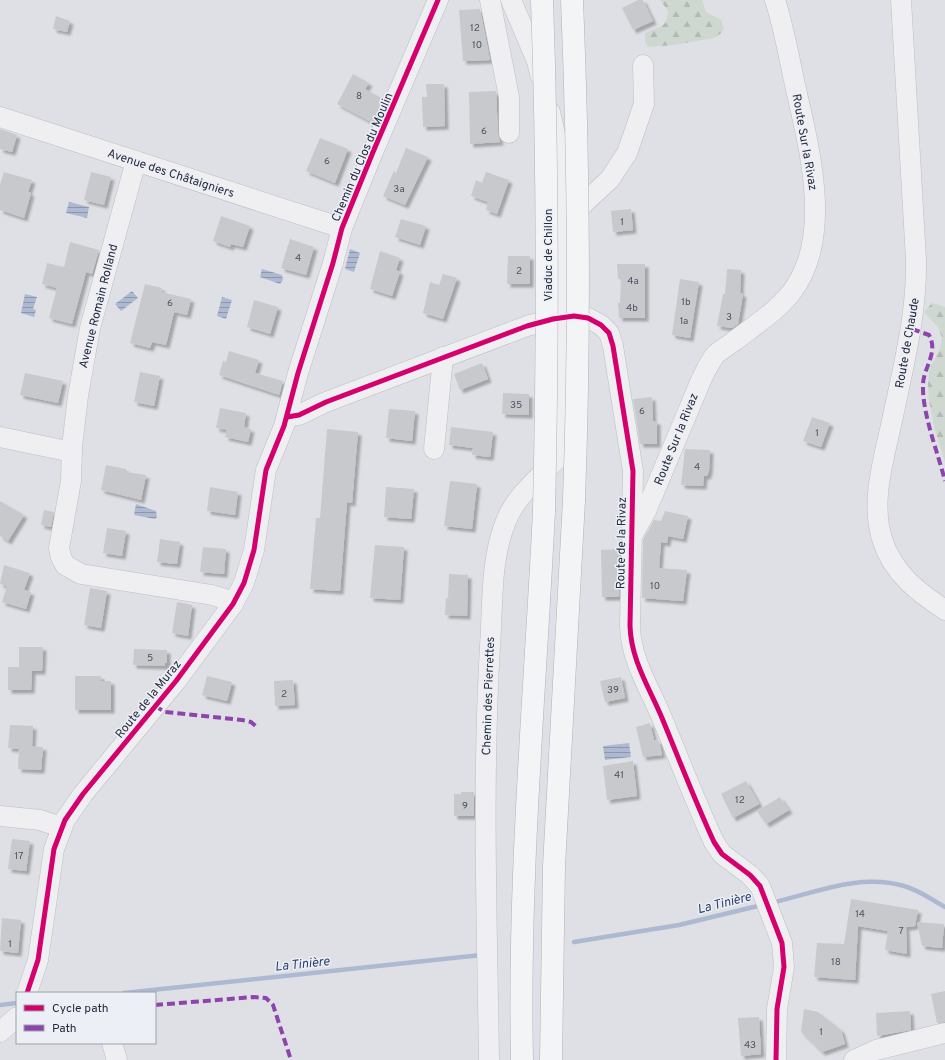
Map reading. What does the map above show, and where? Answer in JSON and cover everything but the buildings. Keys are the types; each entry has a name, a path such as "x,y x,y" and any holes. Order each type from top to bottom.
{"highway":[{"name":"Viaduc de Chillon","path":"522,1060 521,978 525,872 544,511 548,292 546,121 542,0"},
{"path":"551,1060 554,866 574,500 578,301 578,186 572,0"}],"street":[{"name":"Chemin du Clos du Moulin","path":"287,417 298,373 333,263 342,228 438,0"},
{"path":"490,0 508,97 509,132"},
{"name":"Chemin des Pierrettes","path":"489,1060 486,758 495,573 499,542 510,511 525,492 562,454 560,156 555,129 537,61 511,0"},
{"name":"Route Sur la Rivaz","path":"631,538 646,511 708,366 715,355 754,327 782,303 791,293 801,277 808,258 815,215 813,178 801,112 775,0"},
{"name":"Route de Chaude","path":"901,0 916,260 916,293 912,330 880,477 878,514 883,542 897,570 912,586 945,610"},
{"path":"561,224 610,179 627,153 644,104 643,65"},
{"name":"Avenue des Châtaigniers","path":"0,117 342,228"},
{"name":"Avenue Romain Rolland","path":"136,162 85,349 72,452 71,481 59,548 60,557 65,565 77,573 93,577 212,595 225,598 233,604"},
{"name":"Route de la Rivaz","path":"287,417 299,415 326,402 510,330 562,317 574,316 594,320 605,328 611,338 619,373 633,471 630,634 634,653 640,671 657,706 717,848 750,875 760,886 782,943 784,967 777,1009 776,1060"},
{"path":"434,449 443,357"},
{"name":"Route de la Muraz","path":"28,992 38,960 53,855 61,827 76,802 176,681 233,604 244,583 252,559 266,470 287,417"},
{"path":"0,437 72,452"},
{"path":"0,816 40,820 61,827"},
{"path":"0,1032 16,1018"},
{"path":"854,1060 881,1049 945,1033"},
{"path":"112,1044 117,1060"}],"green space":[{"path":"660,0 702,0 706,12 721,20 724,29 714,38 674,45 648,47 645,42 645,34 663,25 667,18 668,11"},
{"path":"932,303 945,307 945,462 934,427 929,400 929,371 940,348 942,337 938,327 924,312"}],"water":[{"path":"69,202 89,207 87,218 66,213"},
{"path":"350,249 360,253 354,272 345,269"},
{"path":"262,269 282,275 283,280 280,284 260,277"},
{"path":"132,291 138,298 121,311 115,304"},
{"path":"25,294 37,297 33,309 36,310 34,317 21,313"},
{"path":"222,297 232,300 226,319 217,316"},
{"path":"136,504 156,511 157,517 155,519 134,515"},
{"path":"629,743 631,757 605,760 603,746"}],"waterway":[{"name":"La Tinière","path":"771,903 837,886 870,882 904,886 945,907"},
{"name":"La Tinière","path":"574,942 679,925 762,905"},
{"name":"La Tinière","path":"133,992 481,955"},
{"name":"La Tinière","path":"0,1005 16,1003"}],"marked path":[{"path":"912,329 929,335 932,342 931,354 924,379 923,396 945,481"},
{"path":"155,706 165,712 242,720 251,722 258,728"},
{"path":"156,1005 254,997 266,998 273,1005 291,1060"}],"cycle path":[{"path":"27,992 38,960 54,849 65,820 83,794 176,681 233,604 244,583 254,550 266,470 284,426 298,373 333,263 342,228 438,0"},
{"path":"287,417 299,415 326,402 527,326 553,319 574,316 588,318 601,325 609,333 613,346 633,471 631,638 637,662 714,842 722,854 750,875 760,886 782,943 784,967 777,1009 776,1060"}]}
